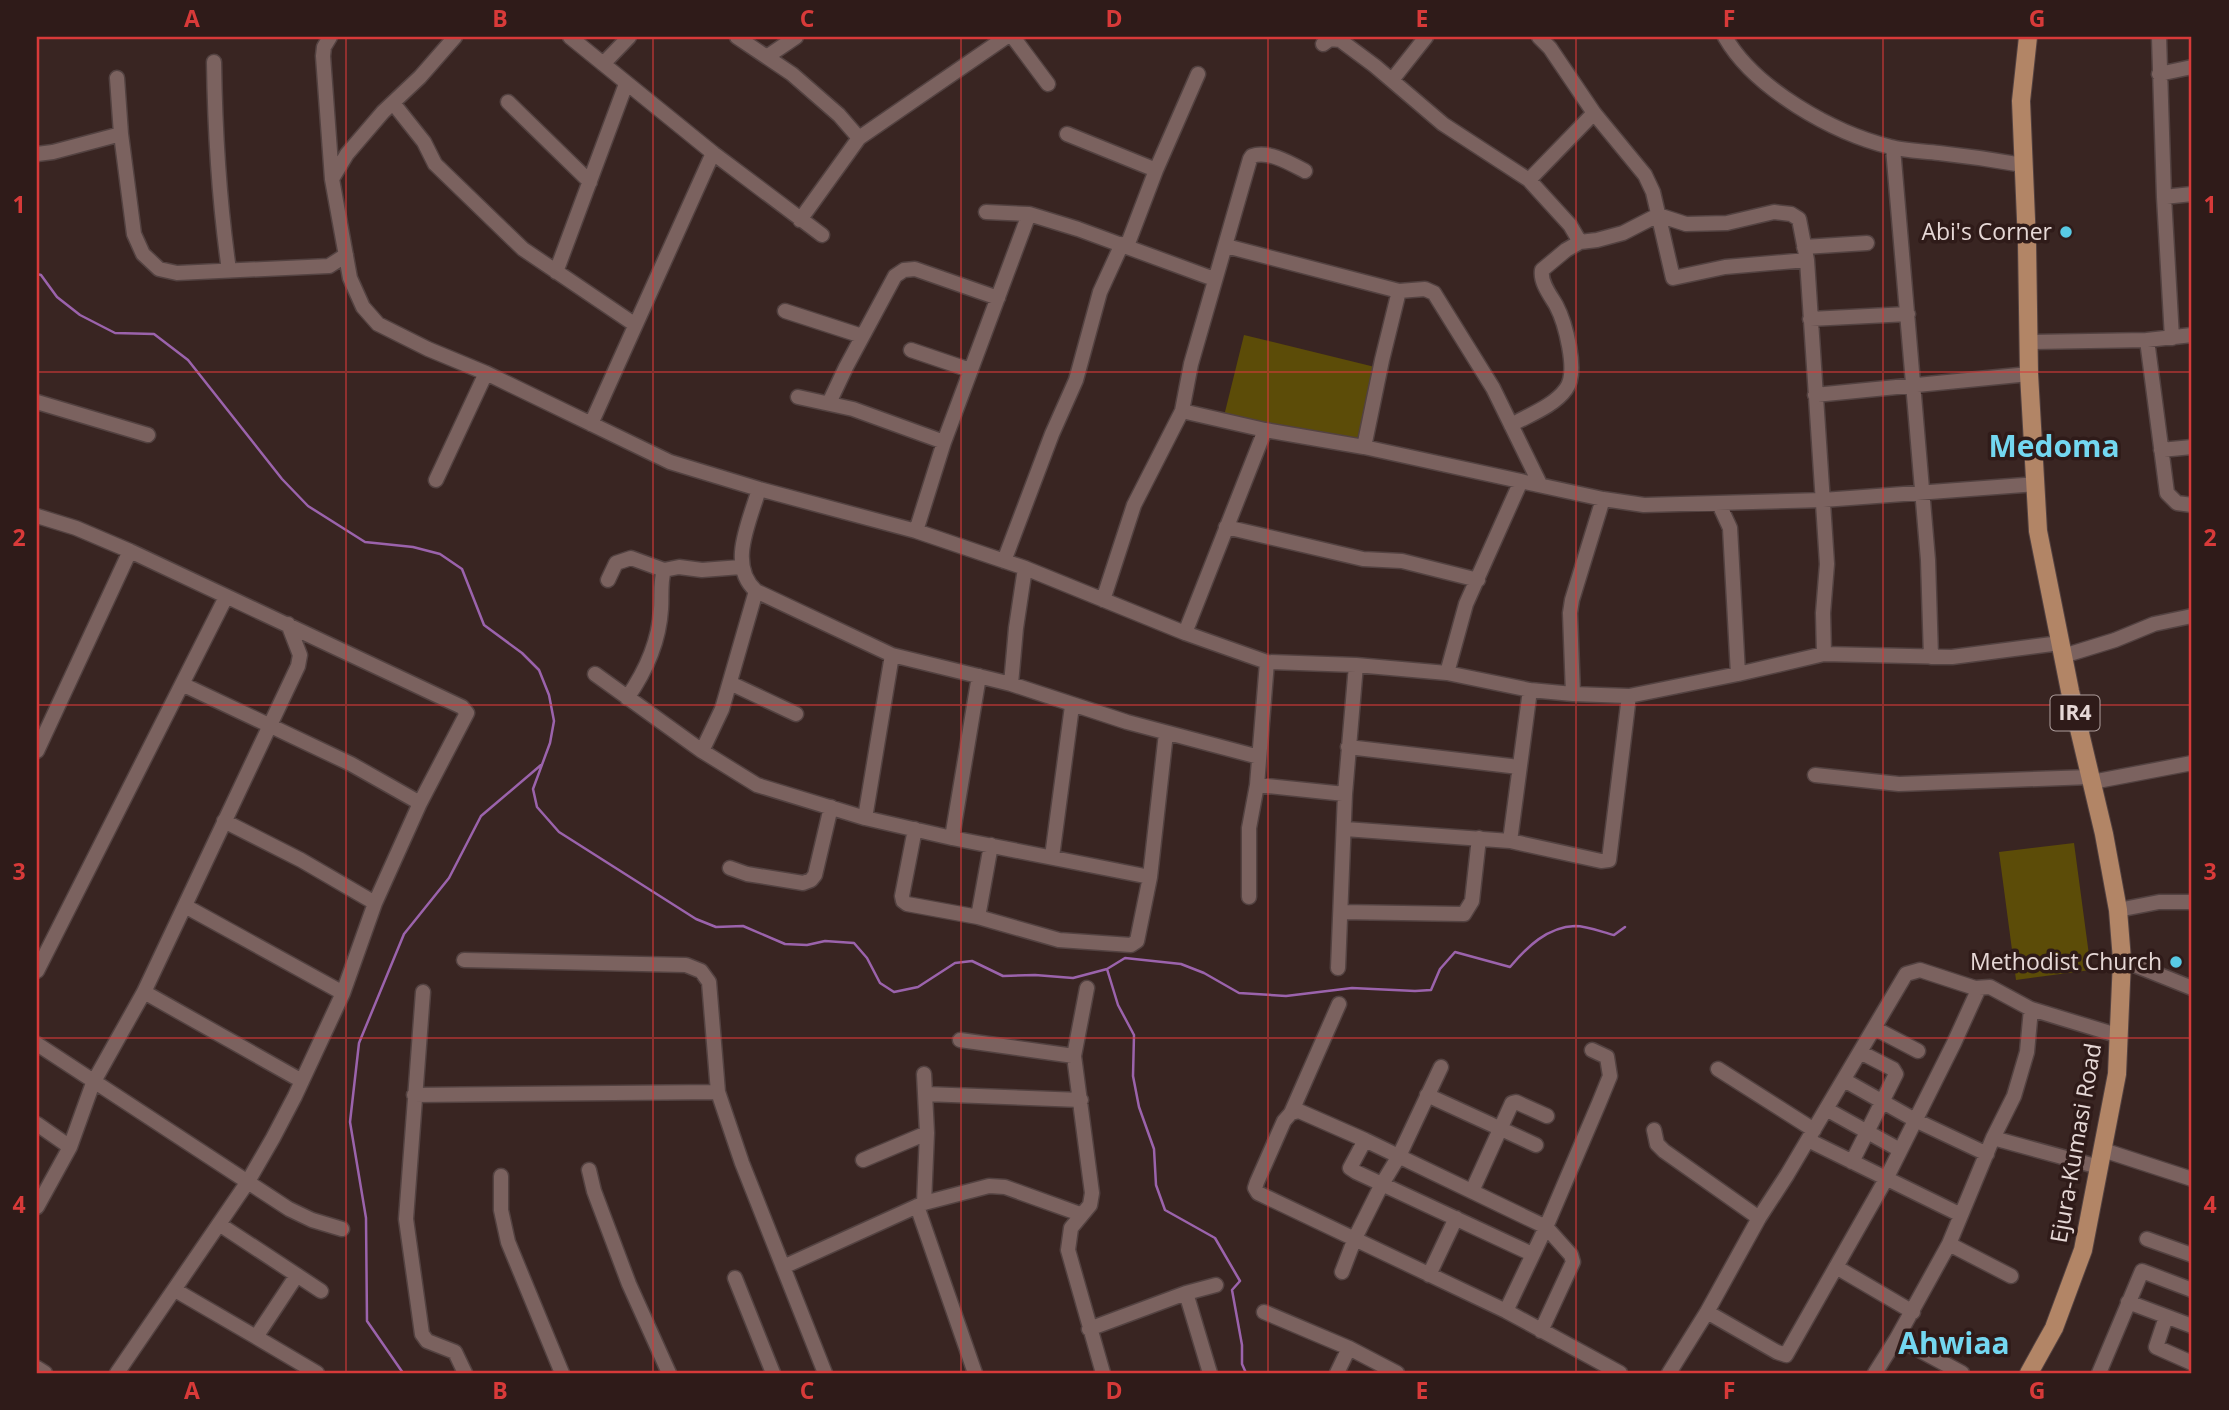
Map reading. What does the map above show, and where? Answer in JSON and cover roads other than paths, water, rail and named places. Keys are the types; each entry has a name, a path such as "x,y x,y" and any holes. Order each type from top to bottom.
{"main road":[{"name":"Ejura-Kumasi Road","path":"2028,37 2021,101 2029,373 2038,531 2118,910 2122,960 2118,1073 2083,1250 2054,1328 2029,1373"}],"street":[{"path":"330,37 324,47 323,56 332,179 350,278 363,307 378,324 670,462 916,531 1025,568 1185,633 1267,662 1356,665 1447,673 1530,690 1629,696 1824,654 1931,657 2061,650 2115,640 2154,624 2192,616"},
{"path":"332,179 347,154 455,37"},
{"path":"570,37 713,153 822,235"},
{"path":"603,64 629,37"},
{"path":"737,37 768,56 817,95 859,138"},
{"path":"768,56 796,37"},
{"path":"800,220 859,138 1006,37"},
{"path":"1013,37 1048,84"},
{"path":"1392,80 1426,37"},
{"path":"1539,37 1550,42 1594,113 1645,175 1653,192 1674,278 1867,243"},
{"path":"1725,37 1752,71 1788,99 1848,132 1893,148 2023,165"},
{"path":"2159,37 2172,338"},
{"path":"1323,44 1330,39 1340,40 1443,124 1529,180 1570,225 1580,242"},
{"path":"214,62 216,146 221,214 229,270"},
{"path":"2159,74 2192,68"},
{"path":"1004,561 1052,434 1076,380 1100,292 1124,245 1198,74"},
{"path":"117,78 134,234 143,254 159,269 177,273 329,266 346,255"},
{"path":"556,272 626,84"},
{"path":"508,102 590,182"},
{"path":"393,103 424,142 435,164 523,249 634,324"},
{"path":"1529,180 1594,113"},
{"path":"37,154 121,134"},
{"path":"1067,134 1156,170"},
{"path":"1893,148 1928,561 1931,657"},
{"path":"591,424 713,153"},
{"path":"1103,600 1134,505 1182,411 1191,364 1214,279 1252,156 1260,154 1283,160 1305,171"},
{"path":"2164,197 2192,194"},
{"path":"986,212 1029,214 1124,245 1214,279"},
{"path":"1511,425 1549,404 1565,391 1571,381 1563,320 1541,275 1545,267 1566,250 1580,242 1623,233 1658,215 1686,225 1727,223 1774,212 1791,214 1799,219 1805,253 1828,572 1823,612 1824,654"},
{"path":"916,531 944,442 1029,214"},
{"path":"1226,246 1399,291 1425,289 1434,293 1493,388 1540,484"},
{"path":"829,403 895,276 904,270 915,269 998,298"},
{"path":"1364,447 1399,291"},
{"path":"785,311 862,336"},
{"path":"1810,319 1908,314"},
{"path":"2030,342 2147,340 2192,335"},
{"path":"2147,340 2167,493 2177,503 2192,505"},
{"path":"911,350 970,370"},
{"path":"436,480 486,373"},
{"path":"1815,395 2029,373"},
{"path":"798,397 878,418 944,442"},
{"path":"37,402 148,435"},
{"path":"1182,411 1603,499 1644,505 1823,500 2036,484"},
{"path":"1185,633 1265,430"},
{"path":"2161,450 2192,447"},
{"path":"1447,673 1466,604 1521,481"},
{"path":"759,489 747,529 741,567 747,584 756,592 892,655 1011,684 1072,706 1259,757"},
{"path":"1573,694 1570,613 1572,600 1603,499"},
{"path":"1730,528 1746,502"},
{"path":"1719,504 1730,528 1738,674"},
{"path":"37,516 76,528 130,551 288,624 462,708 467,713 420,803 375,903 342,993 302,1081 247,1183 117,1373"},
{"path":"1226,527 1363,559 1402,561 1478,580"},
{"path":"37,751 130,551"},
{"path":"608,580 616,563 631,558 664,570 678,567 702,570 741,567"},
{"path":"1011,684 1025,568"},
{"path":"627,698 653,653 661,611 664,570"},
{"path":"702,751 722,709 756,592"},
{"path":"37,971 184,685 226,597"},
{"path":"37,1207 71,1147 93,1083 144,992 298,666 300,655 288,624"},
{"path":"865,818 892,655"},
{"path":"1249,897 1249,828 1257,785 1267,662"},
{"path":"1338,968 1345,794 1356,665"},
{"path":"595,674 702,751 757,785 865,818 1150,877"},
{"path":"952,838 979,676"},
{"path":"730,683 796,714"},
{"path":"184,685 351,764 420,803"},
{"path":"1510,841 1530,690"},
{"path":"1345,829 1510,841 1601,861 1609,860 1629,696"},
{"path":"1052,857 1072,706"},
{"path":"915,829 902,901 907,904 978,917 1059,940 1131,945 1137,941 1150,877 1166,733"},
{"path":"1348,747 1519,767"},
{"path":"1815,775 1899,784 2091,780 2192,763"},
{"path":"1257,785 1345,794"},
{"path":"730,868 747,874 803,883 811,880 815,874 831,807"},
{"path":"224,821 301,860 375,903"},
{"path":"1340,912 1464,914 1472,901 1479,838"},
{"path":"978,917 991,845"},
{"path":"2118,910 2141,904 2192,902"},
{"path":"185,906 342,993"},
{"path":"464,960 686,965 701,971 709,982 718,1092 742,1163 825,1373"},
{"path":"2122,960 2192,988"},
{"path":"1669,1373 1906,974 1920,970 1979,988 1990,987 2031,1009 2120,1036"},
{"path":"1087,988 1074,1056 1091,1193 1090,1205 1071,1228 1068,1250 1103,1373"},
{"path":"1707,1311 1785,1356 1886,1179 1979,988"},
{"path":"144,992 302,1081"},
{"path":"423,992 406,1219 418,1322 422,1334 427,1341 456,1352 465,1373"},
{"path":"1339,1004 1255,1188 1258,1193 1506,1311 1620,1373"},
{"path":"1875,1373 1913,1312 1950,1244 1993,1139 2014,1096 2027,1052 2031,1009"},
{"path":"1874,1028 1918,1051"},
{"path":"960,1040 1074,1056"},
{"path":"37,1044 289,1209 312,1220 342,1229"},
{"path":"1506,1311 1546,1227 1610,1076 1607,1057 1592,1049"},
{"path":"1852,1163 1895,1076 1895,1071 1860,1052"},
{"path":"1342,1272 1355,1238 1399,1156 1441,1067"},
{"path":"1718,1069 1852,1163 1961,1215"},
{"path":"924,1074 927,1133 921,1204 975,1373"},
{"path":"1844,1080 1915,1121 1987,1154"},
{"path":"414,1095 718,1092"},
{"path":"925,1094 1081,1100"},
{"path":"1427,1095 1536,1145"},
{"path":"1472,1191 1514,1102 1547,1116"},
{"path":"1826,1109 1900,1150"},
{"path":"1291,1113 1299,1111 1364,1140 1546,1227 1571,1255 1573,1262 1541,1331"},
{"path":"37,1124 71,1147"},
{"path":"1654,1130 1657,1144 1664,1151 1759,1218"},
{"path":"863,1160 927,1133"},
{"path":"1993,1139 2101,1158 2192,1179"},
{"path":"1364,1140 1350,1168 1532,1254"},
{"path":"589,1170 594,1191 629,1284 669,1373"},
{"path":"501,1176 501,1210 508,1242 562,1373"},
{"path":"783,1267 921,1204 989,1186 1005,1187 1080,1214"},
{"path":"1429,1275 1456,1218"},
{"path":"219,1224 321,1291"},
{"path":"2147,1239 2192,1255"},
{"path":"1950,1244 2011,1276"},
{"path":"1836,1267 1913,1312"},
{"path":"2099,1373 2142,1272 2192,1290"},
{"path":"256,1337 298,1275"},
{"path":"735,1278 773,1373"},
{"path":"1089,1329 1186,1293 1216,1285"},
{"path":"175,1290 317,1373"},
{"path":"1186,1293 1210,1373"},
{"path":"2129,1302 2192,1326"},
{"path":"1264,1312 1349,1348 1398,1373"},
{"path":"2166,1317 2156,1347 2192,1361"},
{"path":"1897,1338 1962,1373"},
{"path":"1337,1373 1349,1348"},
{"path":"37,1368 45,1373"}],"waterway":[{"path":"37,274 41,275 57,297 80,315 115,333 154,334 188,360 282,479 308,506 365,542 413,547 440,554 462,569 484,625 522,653 539,670 549,695 554,721 550,743 533,789 537,807 559,832 696,919 716,927 743,926 785,944 807,945 825,941 854,943 867,958 880,983 894,992 918,987 955,963 972,961 1003,976 1073,978 1107,969 1125,958 1181,964 1204,973 1239,993 1286,996 1352,988 1431,990 1440,969 1455,952 1510,967 1523,952 1555,930 1580,926 1614,935 1625,927"},
{"path":"403,1373 367,1321 366,1218 350,1122 359,1043 404,934 449,878 481,816 541,765"},
{"path":"1107,969 1118,1005 1134,1035 1133,1076 1139,1107 1154,1149 1156,1185 1165,1210 1215,1238 1240,1281 1232,1290 1242,1345 1242,1364 1246,1373"}],"place":[{"name":"Abi's Corner","path":"2066,232"},
{"name":"Methodist Church","path":"2176,962"}],"district":[{"name":"Medoma","path":"2054,447"},
{"name":"Ahwiaa","path":"1954,1344"}]}
